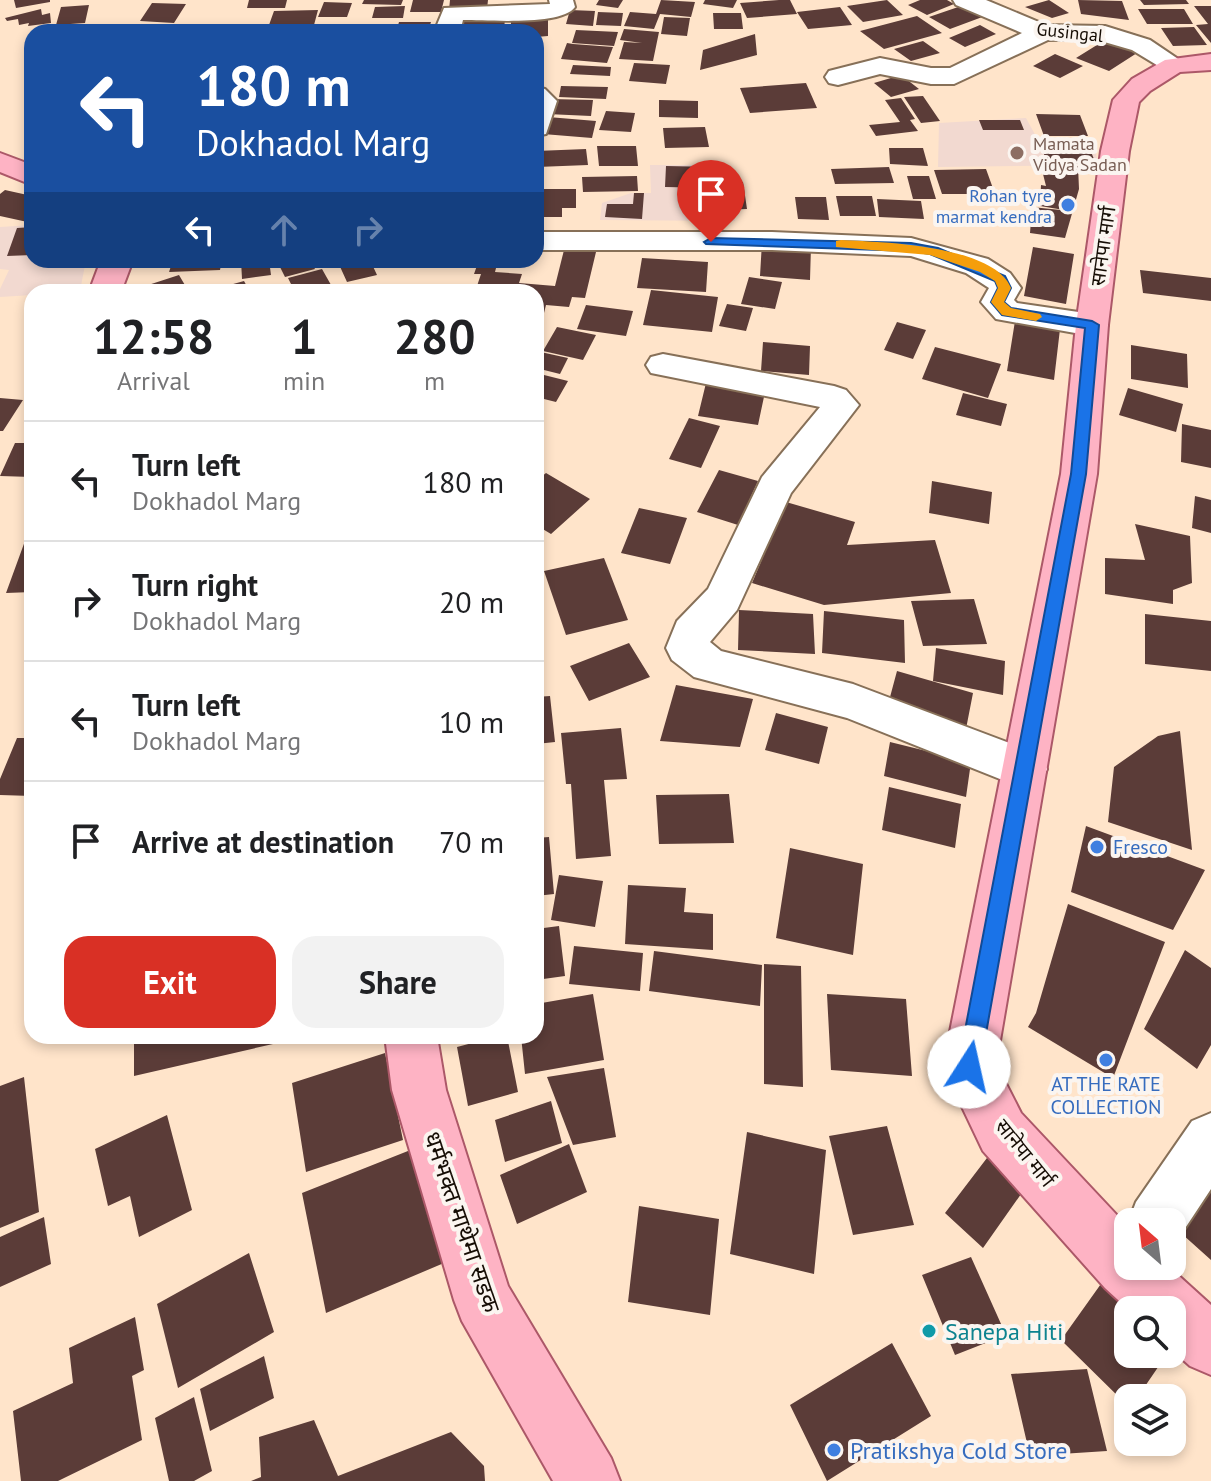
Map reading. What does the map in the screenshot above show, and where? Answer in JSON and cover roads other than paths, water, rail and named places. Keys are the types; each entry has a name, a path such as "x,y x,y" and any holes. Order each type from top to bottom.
{"main road":[{"name":"सानेपा मार्ग","path":"1114,1231 1002,1132 969,1067 1079,474 1092,325 1115,151 1126,100 1141,85 1192,64"},
{"path":"0,162 24,172"},
{"name":"धर्मभक्त माथेमा सडक","path":"412,1044 419,1090 483,1300 588,1481"},
{"name":"सानेपा मार्ग","path":"1159,1280 1211,1345"}],"street":[{"path":"450,24 453,13 553,11 563,7 561,0"},
{"name":"Gusingal","path":"965,0 1043,33 1096,31 1192,64"},
{"path":"838,77 880,66 931,76 954,76 1043,33"},
{"path":"544,241 772,241 911,247 946,256 1001,278 1005,288 997,302 1007,312 1092,325"},
{"path":"663,365 834,398 841,405 775,487 723,599 692,633 687,648 709,665 853,702 1025,769"},
{"path":"1165,1208 1211,1140"}],"place":[{"name":"Mamata Vidya Sadan","path":"1017,153"},
{"name":"Rohan tyre marmat kendra","path":"1068,205"},
{"name":"Fresco","path":"1097,847"},
{"name":"AT THE RATE COLLECTION","path":"1106,1060"},
{"name":"Sanepa Hiti","path":"929,1331"},
{"name":"Pratikshya Cold Store","path":"834,1450"}]}
